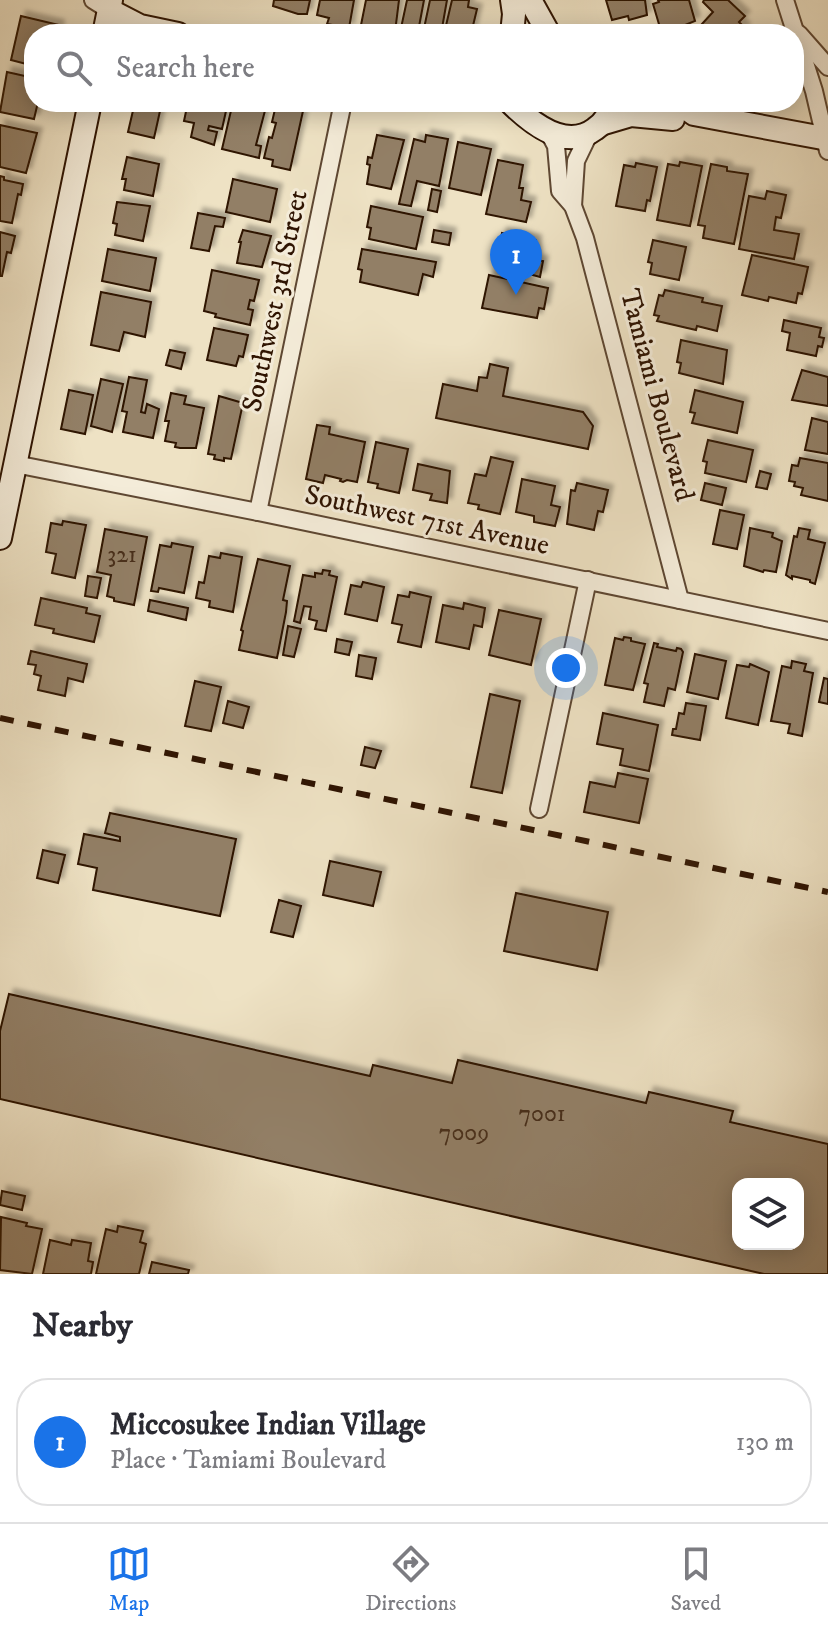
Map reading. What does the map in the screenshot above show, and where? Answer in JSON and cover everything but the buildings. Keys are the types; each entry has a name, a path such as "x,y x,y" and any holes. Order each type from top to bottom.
{"street":[{"path":"512,0 512,24"},
{"path":"530,0 543,24"},
{"path":"785,0 793,24"},
{"path":"104,24 105,3"},
{"path":"105,3 137,24"},
{"path":"804,40 828,67"},
{"path":"691,112 827,143 804,59"},
{"path":"0,538 88,112"},
{"name":"Southwest 3rd Street","path":"258,512 341,112"},
{"path":"521,112 548,131 574,137 601,119 631,115 678,120 694,114"},
{"name":"Tamiami Boulevard","path":"573,206 576,161 601,119"},
{"name":"Tamiami Boulevard","path":"548,131 556,146 560,191 573,206 585,238 680,600"},
{"name":"Southwest 71st Avenue","path":"15,464 828,631"},
{"path":"539,809 588,580"}],"railway":[{"path":"0,718 828,892"}],"place":[{"name":"Miccosukee Indian Village","path":"516,295"}]}
